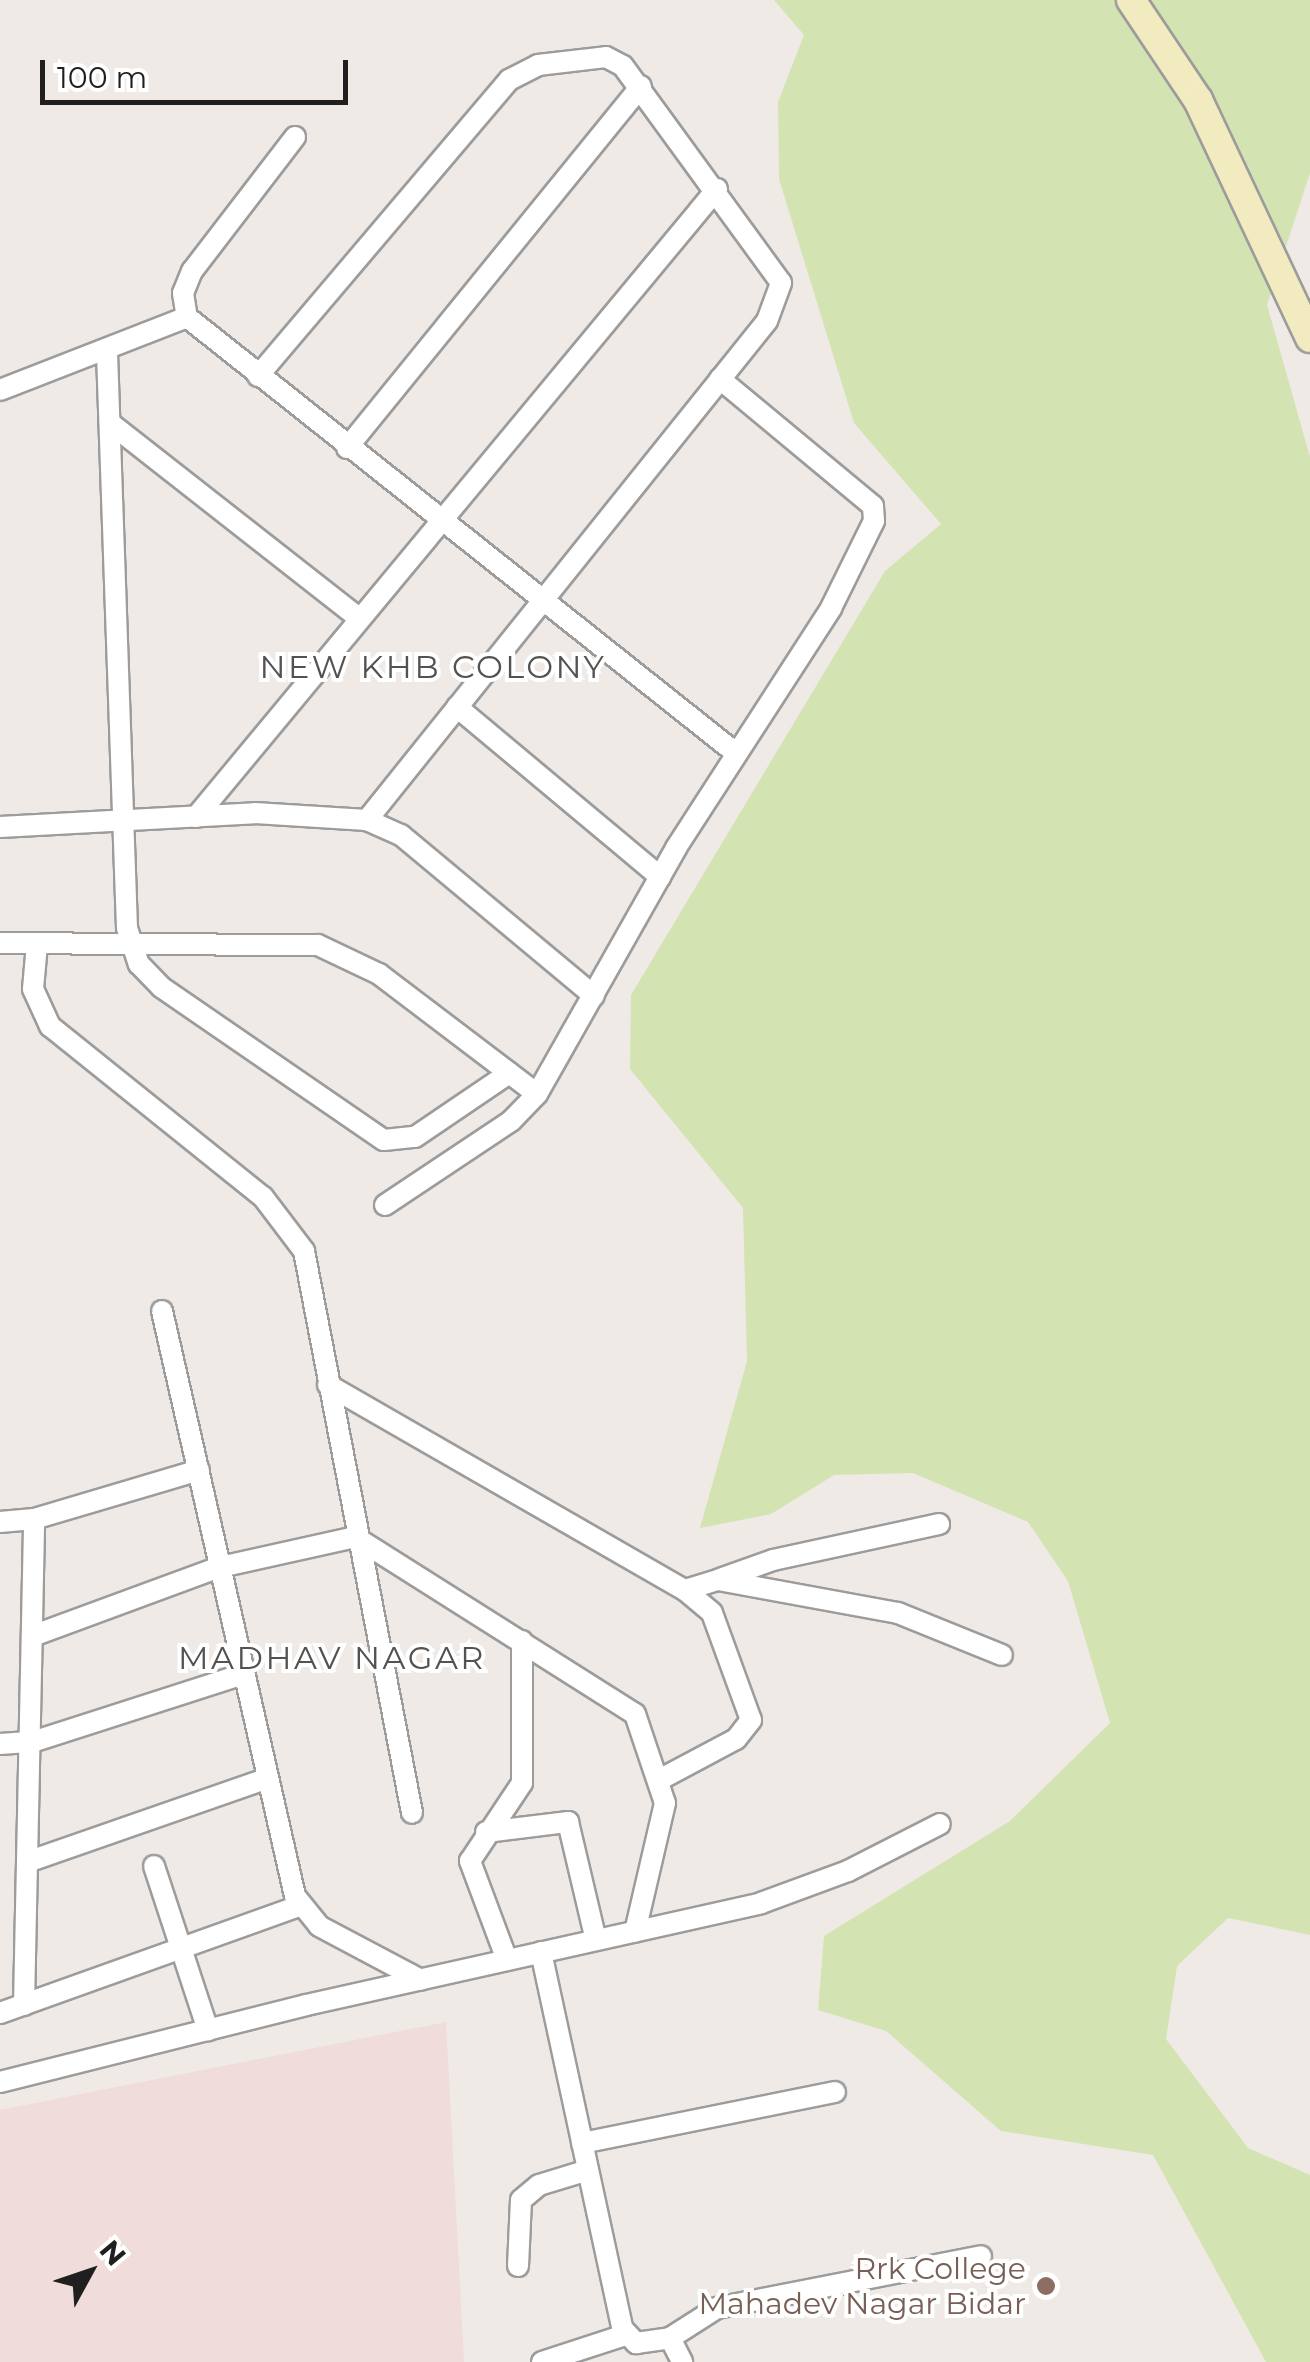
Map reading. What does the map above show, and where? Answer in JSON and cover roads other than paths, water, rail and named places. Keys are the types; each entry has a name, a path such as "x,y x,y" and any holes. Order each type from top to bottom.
{"main road":[{"path":"1131,0 1198,100 1310,338"}],"street":[{"path":"258,376 509,80 538,65 606,57 640,86 718,189 781,283 767,322 367,820"},
{"path":"347,448 640,86"},
{"path":"295,137 192,270 183,293 187,317 736,754"},
{"path":"196,816 718,189"},
{"path":"0,390 107,353 187,317"},
{"path":"107,353 130,945 162,987 384,1140 415,1137 509,1073"},
{"path":"385,1205 511,1121 537,1094 660,876 831,608 876,514 720,379"},
{"path":"110,423 359,618"},
{"path":"457,707 660,876"},
{"path":"0,827 196,816 367,820 401,835 594,996"},
{"path":"0,943 318,945 344,953 537,1094"},
{"path":"38,944 33,989 50,1026 281,1214 304,1251 355,1537 412,1813"},
{"path":"162,1311 299,1906 319,1926 421,1980"},
{"path":"328,1386 685,1590 712,1613 752,1720 736,1739 659,1780"},
{"path":"0,1522 34,1519 198,1470"},
{"path":"24,2005 35,1635 34,1519"},
{"path":"685,1590 773,1560 940,1524"},
{"path":"35,1635 220,1566 355,1537 635,1714 659,1780 664,1818 634,1932"},
{"path":"718,1580 898,1613 1002,1656"},
{"path":"507,1960 470,1861 516,1793 526,1764 522,1641"},
{"path":"0,1744 32,1742 244,1674"},
{"path":"30,1861 268,1778"},
{"path":"486,1832 568,1822 596,1940"},
{"path":"0,2082 208,2030 762,1903 848,1871 940,1824"},
{"path":"154,1866 208,2030"},
{"path":"0,2013 299,1906"},
{"path":"541,1952 631,2346"},
{"path":"582,2143 835,2092"},
{"path":"518,2266 521,2200 539,2185 588,2170"},
{"path":"542,2362 670,2338 716,2308 980,2256"},
{"path":"670,2338 682,2362"}],"place":[{"name":"Rrk College Mahadev Nagar Bidar","path":"1046,2286"}],"district":[{"name":"NEW KHB COLONY","path":"433,667"},
{"name":"MADHAV NAGAR","path":"332,1658"}]}
